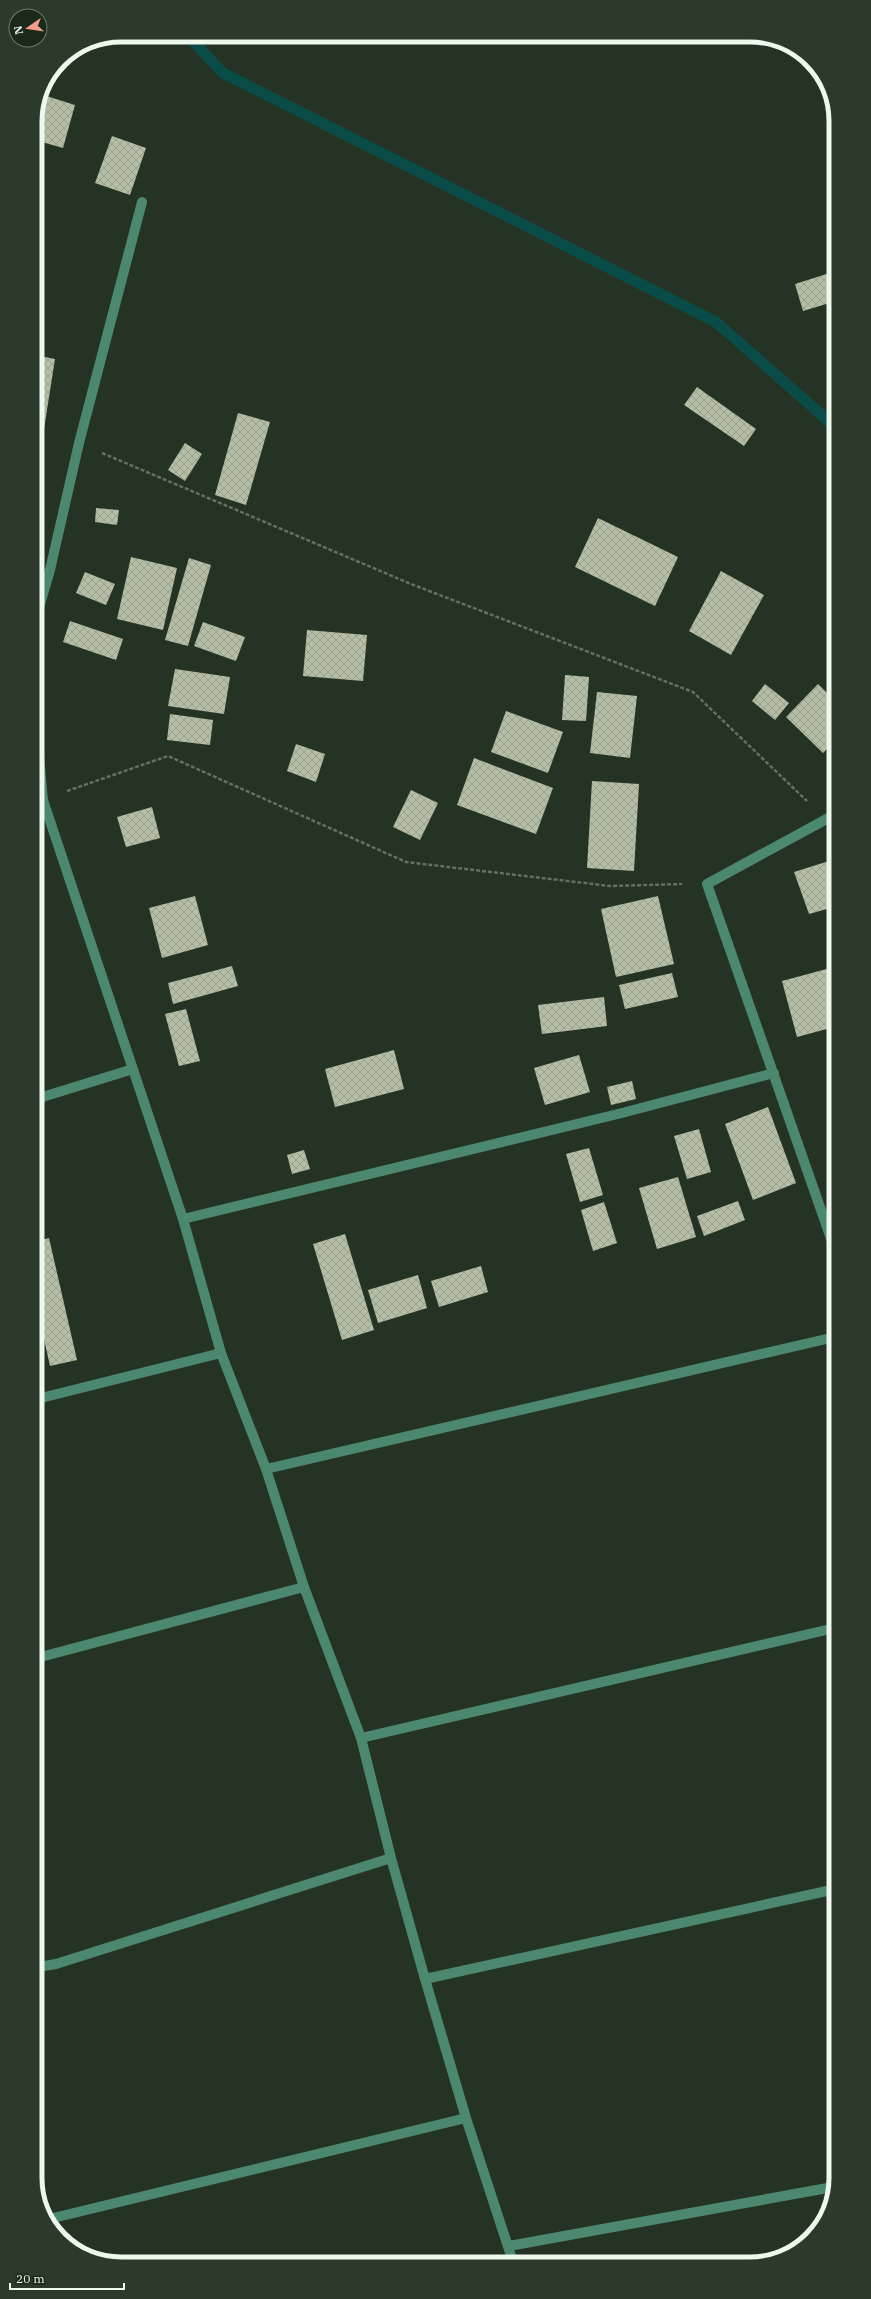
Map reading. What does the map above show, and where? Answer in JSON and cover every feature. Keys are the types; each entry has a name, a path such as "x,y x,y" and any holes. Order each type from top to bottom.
{"street":[{"path":"42,597 50,570 79,443 142,202"},
{"path":"42,810 133,1069 183,1219 221,1353 266,1469 304,1587 361,1738 391,1858 425,1979 466,2118 512,2257"},
{"path":"829,818 707,884 829,1233"},
{"path":"42,1097 133,1069"},
{"path":"183,1219 622,1113 774,1073"},
{"path":"266,1469 829,1338"},
{"path":"42,1398 221,1353"},
{"path":"42,1657 304,1587"},
{"path":"361,1738 829,1629"},
{"path":"42,1966 56,1964 391,1858"},
{"path":"425,1979 829,1890"},
{"path":"53,2217 466,2118"},
{"path":"509,2246 828,2188"}],"path":[{"path":"79,443 411,584 693,692 829,816"},
{"path":"42,800 168,756 406,862 610,886 707,884"}],"building":[{"path":"46,96 75,105 63,148 42,142 42,116"},
{"path":"112,136 146,148 130,195 95,183"},
{"path":"829,273 829,303 803,311 795,284"},
{"path":"42,356 55,359 44,429 42,429"},
{"path":"697,387 756,429 744,446 684,405"},
{"path":"238,413 270,422 246,505 215,495"},
{"path":"185,443 202,454 185,481 168,470"},
{"path":"96,508 119,510 117,525 95,522"},
{"path":"598,518 678,557 655,606 575,567"},
{"path":"131,557 177,568 163,630 117,619"},
{"path":"189,558 211,565 188,646 165,640"},
{"path":"721,571 764,595 731,655 689,631"},
{"path":"85,572 115,584 106,605 76,593"},
{"path":"70,621 123,639 116,660 63,642"},
{"path":"203,622 245,637 236,661 194,646"},
{"path":"307,630 367,635 363,681 303,676"},
{"path":"175,669 230,677 224,714 168,706"},
{"path":"565,675 589,677 586,721 562,720"},
{"path":"765,684 789,703 775,720 752,701"},
{"path":"818,684 829,695 829,747 823,753 786,717"},
{"path":"597,692 637,696 630,758 590,753"},
{"path":"506,711 563,732 548,773 491,752"},
{"path":"170,714 213,720 210,745 167,740"},
{"path":"296,744 325,754 316,782 287,771"},
{"path":"474,758 553,788 536,834 457,805"},
{"path":"592,781 639,784 634,871 587,868"},
{"path":"411,790 438,803 420,840 393,827"},
{"path":"152,807 160,838 126,847 117,817"},
{"path":"829,861 829,908 809,914 794,872"},
{"path":"195,896 208,945 162,958 149,908"},
{"path":"658,896 674,964 616,977 601,909"},
{"path":"232,966 238,986 173,1004 168,983"},
{"path":"829,968 829,1028 797,1037 782,981"},
{"path":"672,973 678,997 625,1009 619,985"},
{"path":"604,997 607,1026 542,1034 538,1005"},
{"path":"186,1009 200,1061 179,1066 165,1014"},
{"path":"394,1050 404,1089 335,1107 325,1069"},
{"path":"579,1055 590,1092 545,1105 534,1068"},
{"path":"632,1081 636,1099 611,1105 607,1087"},
{"path":"768,1107 796,1183 753,1200 725,1124"},
{"path":"699,1129 711,1172 687,1179 674,1136"},
{"path":"589,1148 603,1195 580,1202 566,1154"},
{"path":"304,1150 310,1169 292,1174 287,1155"},
{"path":"678,1177 696,1237 657,1249 639,1188"},
{"path":"738,1201 745,1220 704,1236 697,1216"},
{"path":"604,1202 617,1243 593,1251 581,1210"},
{"path":"345,1234 374,1330 342,1340 313,1244"},
{"path":"49,1238 77,1360 50,1366 42,1330 42,1240"},
{"path":"481,1266 488,1292 439,1307 431,1281"},
{"path":"418,1275 427,1308 378,1323 368,1290"}],"waterway":[{"path":"194,42 223,73 716,322 829,421"}]}
